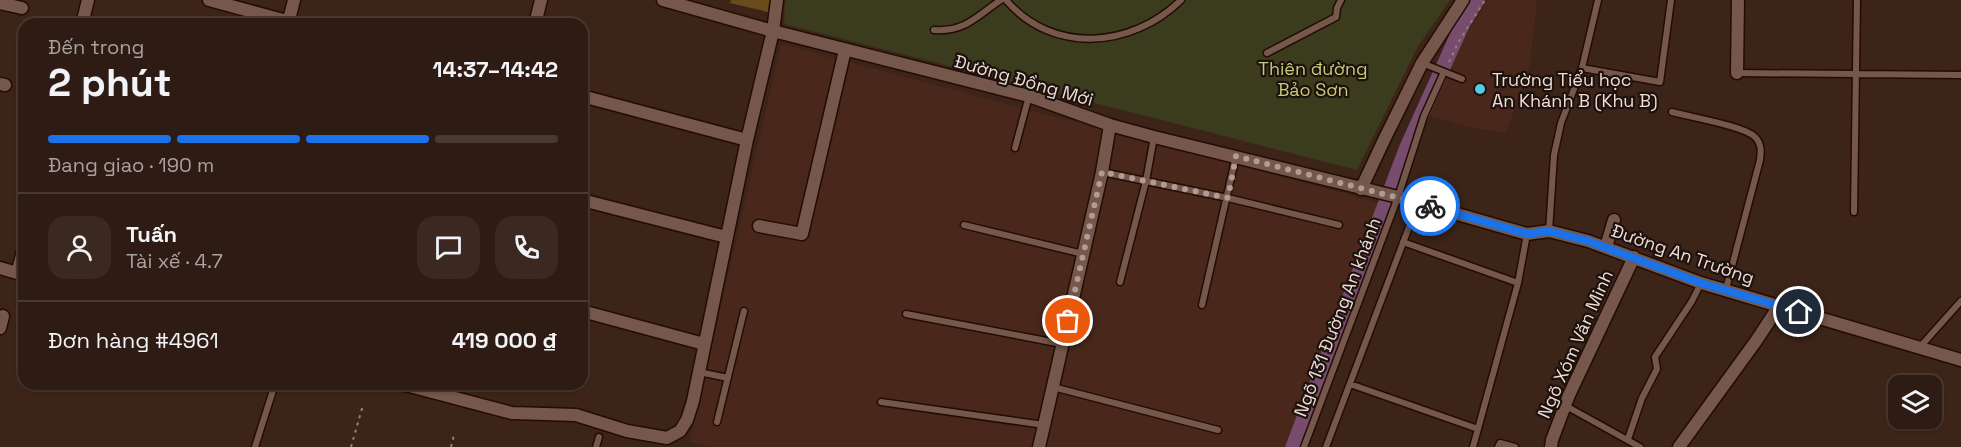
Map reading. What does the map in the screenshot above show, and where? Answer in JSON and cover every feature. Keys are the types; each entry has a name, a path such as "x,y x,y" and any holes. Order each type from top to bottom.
{"street":[{"path":"84,18 88,0"},
{"path":"209,0 274,18"},
{"path":"292,18 294,0"},
{"path":"536,18 541,0"},
{"name":"Đường Đồng Mới","path":"663,0 845,50 1029,96 1154,137 1395,196"},
{"path":"443,390 512,412 576,415 627,431 667,438 680,431 687,420 698,372 747,140 773,31 777,0"},
{"path":"1361,189 1423,64 1463,0"},
{"path":"1737,73 1738,0"},
{"path":"0,3 22,8"},
{"path":"759,226 802,234 845,50"},
{"path":"588,98 747,140"},
{"path":"1039,447 1102,172 1110,124"},
{"name":"Đường An Trường","path":"1395,196 1527,234 1549,231 1606,246 1701,283 1961,360"},
{"path":"588,202 726,237"},
{"path":"1606,246 1614,220"},
{"name":"Ngõ Xóm Văn Minh","path":"1551,447 1566,406 1634,257"},
{"path":"0,268 18,273"},
{"path":"1679,447 1779,306"},
{"path":"588,313 704,344"}],"lane":[{"path":"934,30 951,31 966,25 1001,0"},
{"path":"1006,0 1021,15 1049,30 1072,37 1096,39 1113,37 1143,28 1164,15 1181,0"},
{"path":"1267,53 1336,17 1336,8 1341,0"},
{"path":"1549,231 1554,156 1562,123 1582,68 1598,0"},
{"path":"1582,68 1660,82 1671,0"},
{"path":"1854,212 1857,0"},
{"path":"1423,64 1462,79"},
{"name":"Ngõ 131 Đường An khánh","path":"1304,447 1424,116 1443,72"},
{"path":"1737,73 1961,75"},
{"path":"1015,148 1029,96"},
{"path":"1672,112 1743,130 1755,137 1761,148 1760,160 1726,290"},
{"path":"1120,282 1146,181 1154,137"},
{"path":"1202,305 1236,156"},
{"path":"1102,172 1228,198 1339,225"},
{"path":"1326,447 1418,203"},
{"path":"964,225 1083,254"},
{"path":"1473,447 1518,283 1527,234"},
{"path":"1403,242 1518,283"},
{"path":"1628,440 1638,409 1657,369 1655,357 1692,301 1701,283"},
{"path":"1920,348 1961,301"},
{"path":"717,423 744,311"},
{"path":"906,314 1062,344"},
{"path":"698,372 728,378"},
{"path":"1350,384 1478,429"},
{"path":"1053,387 1218,430"},
{"path":"255,447 273,390"},
{"path":"881,402 1044,425"},
{"path":"1566,406 1640,447"},
{"path":"596,447 599,436"},
{"path":"1498,447 1500,442 1515,447"}],"path":[{"path":"1443,72 1485,0"},
{"path":"351,447 363,405"},
{"path":"451,447 454,435"}],"shaded area":[{"name":"Trường Tiểu học An Khánh B (Khu B)","path":"1488,0 1537,0 1530,64 1506,133 1465,126 1428,115 1460,45"},
{"path":"781,44 1380,203 1287,447 710,447 690,442"}],"green space":[{"name":"Thiên đường Bảo Sơn","path":"785,0 1450,0 1417,48 1357,170 784,24"}],"building":[{"path":"731,0 771,0 768,12 730,3"}],"waterway":[{"path":"1293,447 1407,147 1463,23 1477,0"}],"way so far":[{"path":"1068,321 1102,172 1228,198 1236,156 1430,206"}],"place":[{"name":"Trường Tiểu học An Khánh B (Khu B)","path":"1480,89"}],"route":[{"path":"1430,206 1527,234 1549,231 1606,246 1701,283 1799,312"}]}
